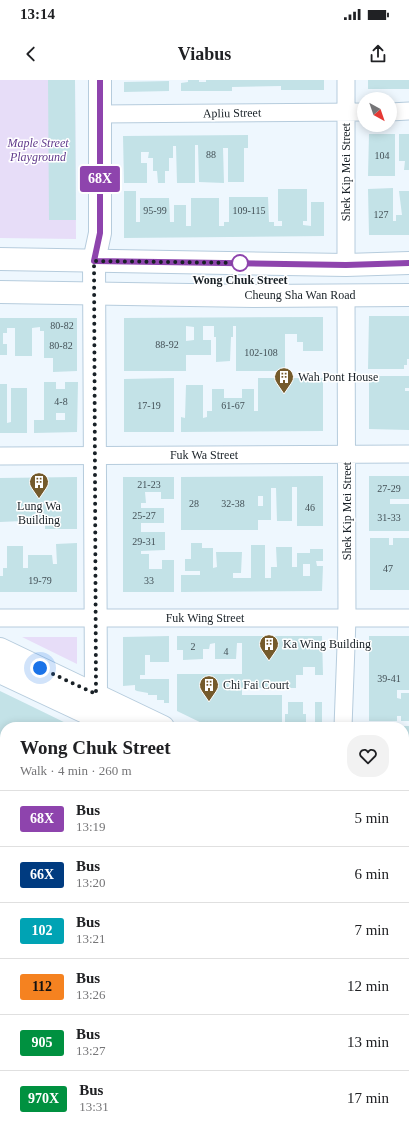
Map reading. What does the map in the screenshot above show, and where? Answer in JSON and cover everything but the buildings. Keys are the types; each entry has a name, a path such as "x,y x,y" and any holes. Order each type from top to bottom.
{"main road":[{"path":"96,694 94,261 100,233 100,80"},
{"path":"0,259 346,265 409,263"},
{"name":"Cheung Sha Wan Road","path":"0,292 95,294 409,295"},
{"path":"0,649 153,722"},
{"path":"0,672 105,722"}],"street":[{"name":"Shek Kip Mei Street","path":"346,80 346,265"},
{"name":"Apliu Street","path":"100,114 357,112"},
{"path":"397,112 409,112"},
{"name":"Shek Kip Mei Street","path":"343,722 348,619 346,295"},
{"name":"Fuk Wa Street","path":"0,456 95,454 409,454"},
{"name":"Fuk Wing Street","path":"0,618 409,618"}],"green space":[{"name":"Maple Street Playground","path":"0,80 75,80 76,239 0,238"},
{"path":"22,637 77,637 77,664"}],"bus line":[{"name":"68X","path":"100,80 100,233 94,261 346,265 409,263"}],"place":[{"name":"Wong Chuk Street","path":"240,263"},
{"name":"Wah Pont House","path":"284,394"},
{"name":"Lung Wa Building","path":"39,499"},
{"name":"Ka Wing Building","path":"269,661"},
{"name":"Chi Fai Court","path":"209,702"}],"route":[{"path":"40,668 96,694 94,261 240,263"}]}
